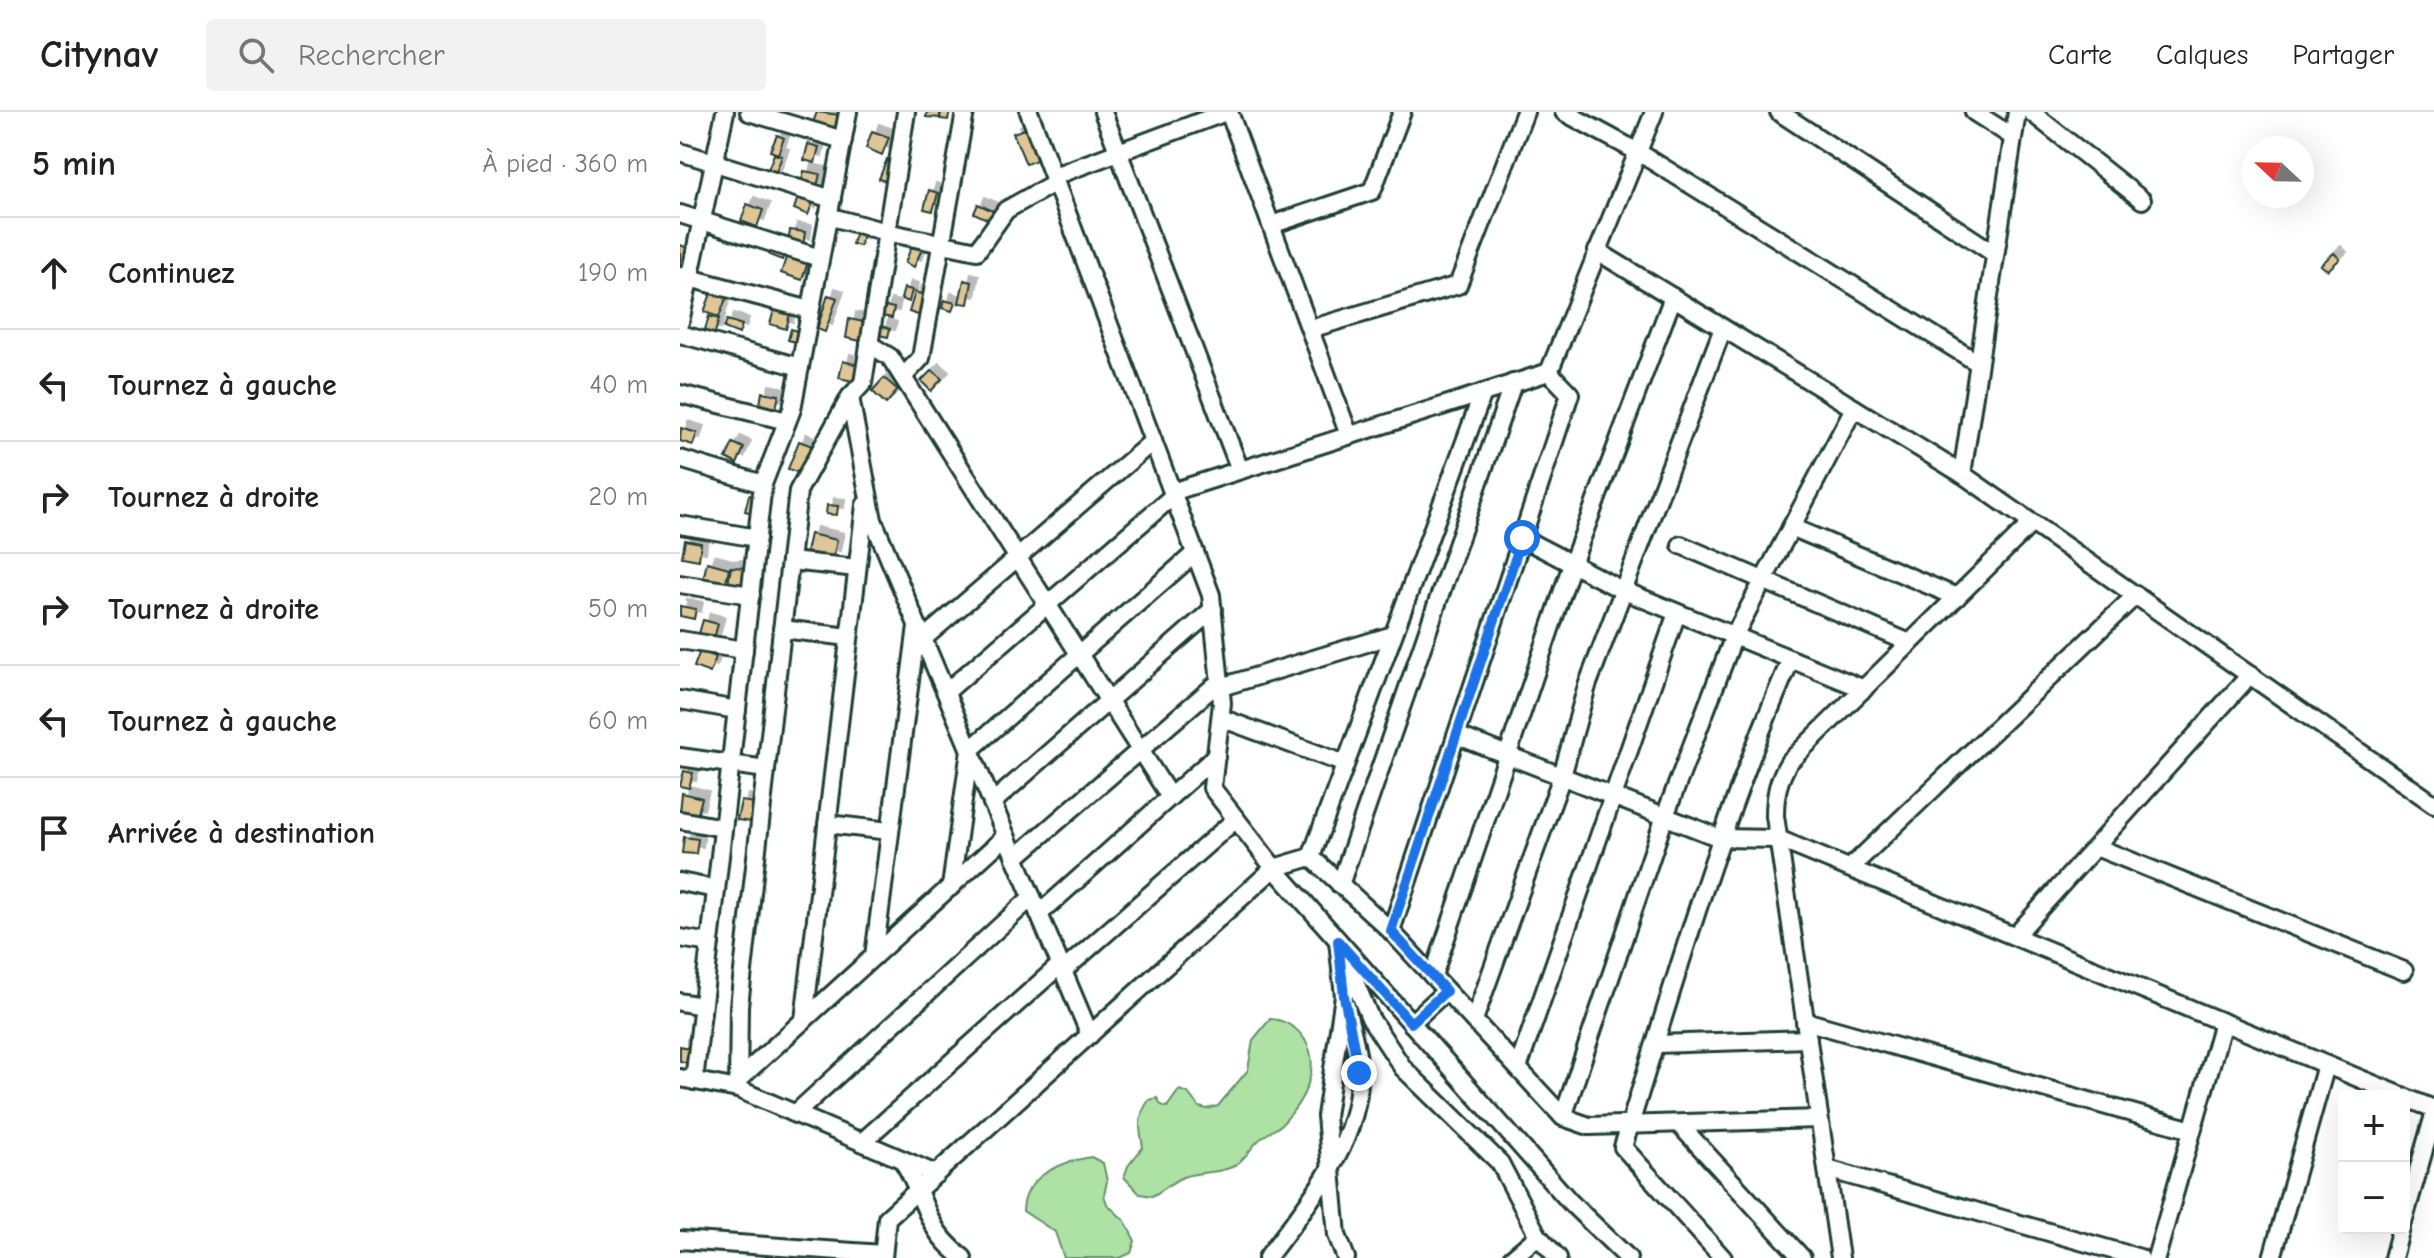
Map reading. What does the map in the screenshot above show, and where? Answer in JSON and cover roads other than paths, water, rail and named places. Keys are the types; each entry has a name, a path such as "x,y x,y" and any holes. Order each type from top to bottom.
{"street":[{"path":"680,322 685,277 702,220 725,112"},
{"path":"749,112 843,140"},
{"path":"848,112 800,367 787,421 763,484 702,1006 687,1080 738,1084 795,1114 936,1174"},
{"path":"738,1084 739,1006 798,491 850,397 863,383 906,112"},
{"path":"903,377 921,358 965,112"},
{"path":"1029,112 1211,595 1221,718 1212,788 1274,868 1338,941 1571,1203 1628,1258"},
{"path":"1103,112 1240,470"},
{"path":"828,216 977,251 1006,210 1055,179 1227,112 1349,435"},
{"path":"1271,225 1372,191 1402,112"},
{"path":"1310,329 1458,285 1525,112"},
{"path":"1564,112 1638,152 1978,363"},
{"path":"1549,372 1654,112"},
{"path":"1779,112 1995,254"},
{"path":"1974,112 2013,137"},
{"path":"1962,474 2017,112"},
{"path":"2031,112 2142,200"},
{"path":"680,152 832,199"},
{"path":"680,214 820,258"},
{"path":"1597,251 1962,474 2434,804"},
{"path":"685,277 810,310"},
{"path":"1433,976 1572,564 1673,297"},
{"path":"1474,1020 1562,776 1587,686 1723,328"},
{"path":"680,334 800,367"},
{"path":"869,344 890,357 1170,797"},
{"path":"946,692 1173,494 1549,372"},
{"path":"1391,931 1570,394 1549,372"},
{"path":"1340,885 1513,383"},
{"path":"1311,857 1483,393"},
{"path":"680,394 787,421"},
{"path":"850,397 873,520 1090,1035"},
{"path":"1563,1117 1665,816 1734,636 1854,408"},
{"path":"874,956 920,631 1017,557 1153,441"},
{"path":"680,459 763,484"},
{"path":"804,1020 867,487"},
{"path":"1840,1258 1778,839 1775,795 1779,777 1789,762 2032,523"},
{"path":"680,525 757,538"},
{"path":"1791,527 1957,597"},
{"path":"1522,538 1622,590 1864,689"},
{"path":"1681,545 1910,643"},
{"path":"951,887 970,750 1195,553"},
{"path":"790,561 857,568"},
{"path":"680,584 751,595"},
{"path":"1850,868 2136,595"},
{"path":"992,803 1213,609"},
{"path":"1518,1068 1677,613"},
{"path":"782,629 849,637"},
{"path":"1015,858 1220,684 1393,635"},
{"path":"680,640 744,650"},
{"path":"1723,1258 1623,1147 1720,838 1758,733 1791,659"},
{"path":"2015,936 2250,675"},
{"path":"680,700 737,710"},
{"path":"1221,718 1345,764"},
{"path":"1456,735 1720,838 1778,839 2388,1090"},
{"path":"1039,914 1216,756"},
{"path":"680,757 766,769"},
{"path":"862,1142 1236,819"},
{"path":"680,820 723,828"},
{"path":"827,824 890,831"},
{"path":"738,1084 1006,836"},
{"path":"2096,847 2404,971"},
{"path":"1311,857 1391,931 1563,1117 1589,1126 1819,1119"},
{"path":"680,1240 883,1256 887,1218 1274,868 1311,857"},
{"path":"680,882 716,889"},
{"path":"795,1114 1032,897"},
{"path":"680,938 710,943"},
{"path":"1267,1258 1330,1172 1354,1112 1359,1073 1344,996 1338,941"},
{"path":"1338,941 1370,1018 1403,1068 1500,1163 1538,1236 1558,1258"},
{"path":"1411,1023 1446,991"},
{"path":"1344,996 1326,1116 1337,1235 1346,1258"},
{"path":"680,1002 702,1006"},
{"path":"1805,1021 2192,1130"},
{"path":"2156,1258 2223,1022"},
{"path":"1656,1044 1808,1039"},
{"path":"2272,1258 2326,1065"},
{"path":"2410,1099 2434,1109"},
{"path":"2410,1198 2434,1115"},
{"path":"1679,1124 1802,1258"},
{"path":"901,1159 912,1174 933,1226 945,1243 963,1258"},
{"path":"1827,1169 2140,1258"},
{"path":"2396,1257 2400,1234"},
{"path":"1512,1258 1538,1236"},
{"path":"945,1243 974,1258"}]}
